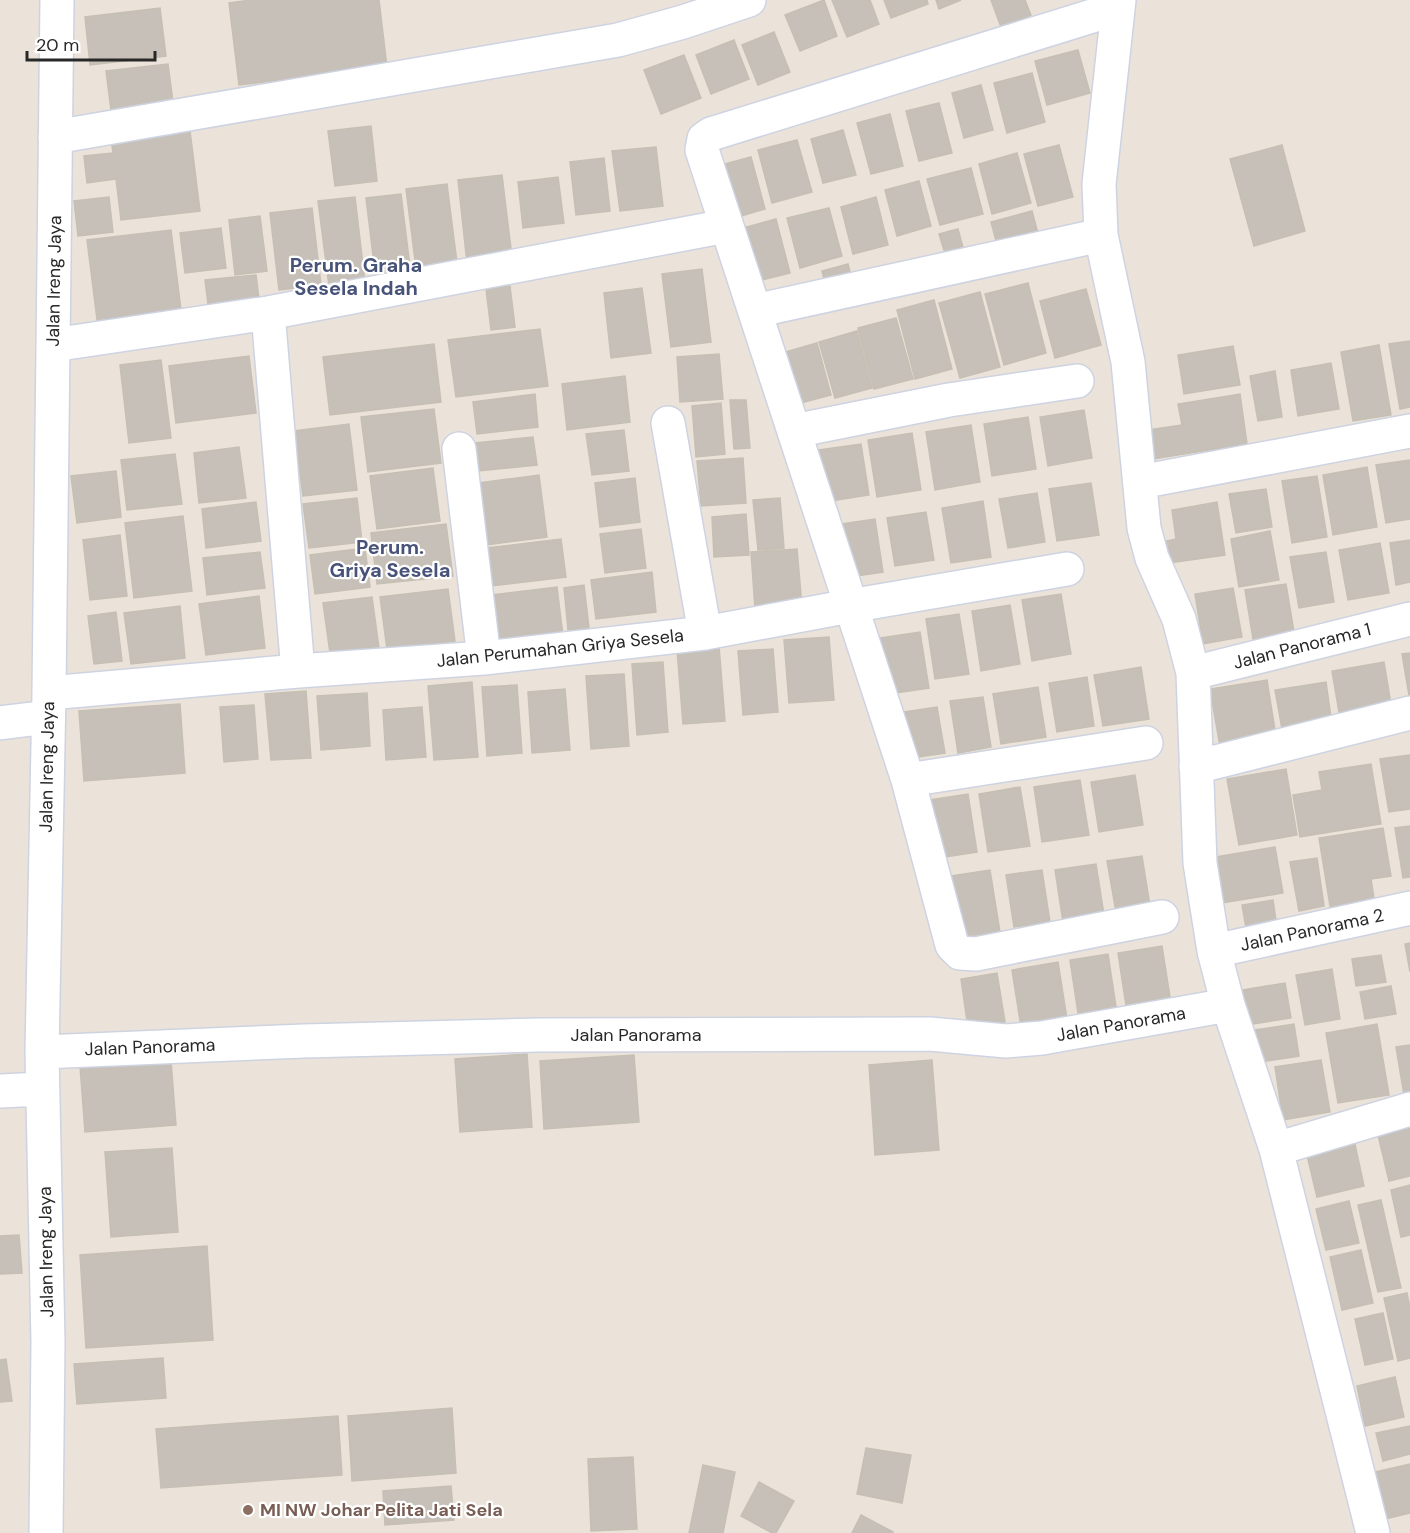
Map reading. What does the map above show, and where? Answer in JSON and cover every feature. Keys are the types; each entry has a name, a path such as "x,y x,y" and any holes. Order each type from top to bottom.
{"street":[{"name":"Jalan Ireng Jaya","path":"46,1533 48,1342 42,1052 49,705 57,0"},
{"path":"55,136 618,40 749,0"},
{"path":"1162,917 976,954 960,953 951,945 908,780 702,150 704,139 711,134 1119,4 1099,184 1101,235 1128,362 1143,528 1152,558 1179,619 1193,673 1200,863 1214,951 1228,1005 1276,1149 1373,1533"},
{"path":"53,345 268,313 726,226"},
{"path":"755,311 1101,235"},
{"path":"268,313 298,671"},
{"path":"794,431 949,400 1077,381"},
{"path":"668,423 705,633"},
{"path":"1140,482 1410,431"},
{"path":"459,449 484,658"},
{"name":"Jalan Perumahan Griya Sesela","path":"0,723 49,705 298,671 484,658 705,633 1067,569"},
{"name":"Jalan Panorama 1","path":"1193,673 1410,619"},
{"path":"1196,767 1410,713"},
{"path":"908,780 1146,742"},
{"name":"Jalan Panorama 2","path":"1214,951 1410,908"},
{"name":"Jalan Panorama","path":"42,1052 304,1041 537,1035 930,1034 1006,1041 1042,1038 1228,1005"},
{"path":"0,1091 42,1089"},
{"path":"1276,1149 1410,1109"}],"building":[{"path":"251,0 379,0 387,67 239,85 229,3"},
{"path":"824,0 837,36 800,51 785,15"},
{"path":"832,0 870,0 879,24 847,37"},
{"path":"884,0 927,0 928,4 891,18"},
{"path":"936,0 961,0 939,9"},
{"path":"991,0 1025,0 1031,15 1001,27"},
{"path":"160,8 166,56 90,65 85,17"},
{"path":"774,32 790,72 758,85 742,45"},
{"path":"734,40 749,79 711,94 696,55"},
{"path":"1078,50 1090,93 1047,105 1035,61"},
{"path":"684,55 701,98 661,114 644,70"},
{"path":"168,64 173,102 111,110 106,71"},
{"path":"1032,73 1045,122 1007,133 994,83"},
{"path":"981,85 993,130 964,138 952,93"},
{"path":"939,103 952,153 919,161 906,111"},
{"path":"890,114 903,166 871,174 857,123"},
{"path":"189,123 200,211 121,220 116,179 87,183 84,156 113,153 110,132"},
{"path":"371,126 377,181 335,186 328,131"},
{"path":"843,130 856,175 823,183 811,139"},
{"path":"797,140 812,192 772,203 758,150"},
{"path":"1059,145 1073,197 1038,206 1024,154"},
{"path":"1282,145 1305,231 1254,246 1230,159"},
{"path":"656,147 663,206 620,211 612,151"},
{"path":"1017,153 1031,203 992,214 979,164"},
{"path":"751,157 765,209 724,221 710,168"},
{"path":"604,158 610,211 576,215 570,162"},
{"path":"971,168 983,214 940,225 927,179"},
{"path":"502,175 512,257 467,263 458,180"},
{"path":"558,177 564,223 523,228 518,182"},
{"path":"919,181 931,226 897,236 885,190"},
{"path":"447,184 457,263 416,268 406,189"},
{"path":"401,194 411,275 376,280 366,198"},
{"path":"109,197 113,232 78,236 74,201"},
{"path":"355,197 365,282 329,286 318,201"},
{"path":"876,197 888,245 853,254 841,207"},
{"path":"312,208 321,285 279,290 270,213"},
{"path":"829,208 842,256 800,268 787,218"},
{"path":"1032,211 1039,237 998,248 991,222"},
{"path":"260,216 267,271 235,275 229,220"},
{"path":"776,219 790,273 746,284 732,231"},
{"path":"221,228 226,268 185,273 180,233"},
{"path":"958,229 965,255 947,260 939,234"},
{"path":"171,230 182,318 98,327 87,240"},
{"path":"848,264 853,284 827,291 822,271"},
{"path":"702,269 711,342 671,347 662,274"},
{"path":"256,275 260,307 209,312 205,280"},
{"path":"1028,283 1046,353 1004,365 985,294"},
{"path":"510,286 515,327 491,330 486,289"},
{"path":"642,288 651,353 611,358 604,293"},
{"path":"1086,289 1101,345 1055,358 1040,301"},
{"path":"980,292 1000,367 960,378 939,303"},
{"path":"934,300 952,369 915,379 897,310"},
{"path":"896,318 913,379 874,389 858,328"},
{"path":"540,329 548,386 456,397 448,340"},
{"path":"857,331 872,388 835,398 819,342"},
{"path":"1410,341 1410,407 1400,409 1389,344"},
{"path":"817,343 831,395 789,406 775,355"},
{"path":"434,344 441,402 330,415 323,357"},
{"path":"1379,345 1391,415 1353,421 1341,352"},
{"path":"1233,346 1240,385 1184,394 1178,355"},
{"path":"719,354 723,399 680,402 677,357"},
{"path":"249,356 256,413 176,423 169,366"},
{"path":"161,360 171,438 129,443 120,365"},
{"path":"1331,363 1339,409 1298,416 1291,370"},
{"path":"1275,371 1282,417 1258,421 1250,376"},
{"path":"625,376 630,422 567,430 562,384"},
{"path":"535,394 538,427 477,434 473,402"},
{"path":"1240,394 1247,444 1147,460 1142,431 1182,425 1178,404"},
{"path":"730,400 746,400 750,448 734,449"},
{"path":"721,403 725,454 696,457 692,406"},
{"path":"434,409 441,463 368,472 361,417"},
{"path":"1084,410 1092,458 1048,466 1040,417"},
{"path":"1028,417 1036,469 992,476 984,424"},
{"path":"349,424 357,490 303,496 294,431"},
{"path":"971,425 980,482 935,490 926,432"},
{"path":"624,430 629,471 592,475 586,434"},
{"path":"912,433 921,490 877,497 868,440"},
{"path":"533,437 537,465 478,471 475,443"},
{"path":"861,444 869,495 819,503 812,451"},
{"path":"239,447 246,498 199,503 194,453"},
{"path":"175,454 182,504 127,510 121,460"},
{"path":"743,458 746,503 701,506 697,461"},
{"path":"1410,460 1410,519 1386,523 1376,465"},
{"path":"1367,467 1377,527 1333,535 1323,475"},
{"path":"433,468 440,521 377,529 370,476"},
{"path":"116,471 121,517 77,523 71,476"},
{"path":"539,475 547,537 486,545 479,483"},
{"path":"1317,476 1327,537 1292,543 1282,481"},
{"path":"635,478 640,522 600,527 595,483"},
{"path":"1091,483 1099,535 1057,541 1049,489"},
{"path":"1266,489 1272,527 1236,533 1229,494"},
{"path":"1037,493 1045,542 1008,548 999,499"},
{"path":"357,498 362,542 309,548 303,504"},
{"path":"780,498 784,548 758,550 753,500"},
{"path":"983,501 991,557 951,563 942,508"},
{"path":"256,502 261,541 206,548 202,509"},
{"path":"1217,502 1225,555 1162,564 1158,543 1176,539 1172,510"},
{"path":"926,512 934,560 895,566 887,518"},
{"path":"746,514 749,555 714,557 712,517"},
{"path":"183,516 192,591 134,598 125,523"},
{"path":"875,519 883,572 843,578 835,525"},
{"path":"446,524 453,576 377,584 371,533"},
{"path":"641,529 646,568 605,573 600,534"},
{"path":"1270,531 1279,580 1239,587 1231,539"},
{"path":"120,535 127,596 90,600 83,540"},
{"path":"561,539 566,577 491,586 487,548"},
{"path":"1410,540 1410,582 1396,585 1390,543"},
{"path":"1380,543 1389,593 1348,600 1339,550"},
{"path":"365,548 370,587 315,594 310,555"},
{"path":"797,549 802,606 755,609 751,552"},
{"path":"260,552 265,588 207,595 203,558"},
{"path":"1326,552 1334,602 1299,608 1290,557"},
{"path":"652,572 656,612 596,619 591,580"},
{"path":"1286,584 1295,638 1254,645 1245,590"},
{"path":"584,585 589,628 568,630 564,588"},
{"path":"557,587 563,636 490,645 484,596"},
{"path":"1233,588 1242,637 1203,644 1195,594"},
{"path":"448,589 455,641 387,649 380,597"},
{"path":"1061,594 1071,654 1032,661 1022,600"},
{"path":"259,596 265,648 206,655 199,604"},
{"path":"372,597 379,648 330,653 323,603"},
{"path":"1010,605 1020,664 981,671 972,611"},
{"path":"180,606 185,658 131,664 124,613"},
{"path":"116,612 122,661 94,664 88,616"},
{"path":"959,614 969,674 935,679 926,619"},
{"path":"920,632 929,688 882,695 874,639"},
{"path":"829,637 834,700 789,703 784,640"},
{"path":"719,646 725,721 683,724 677,650"},
{"path":"773,649 778,712 743,715 738,651"},
{"path":"1410,653 1410,701 1402,654"},
{"path":"663,662 668,732 637,735 632,664"},
{"path":"1384,662 1393,716 1341,724 1332,671"},
{"path":"1141,667 1149,719 1103,726 1094,675"},
{"path":"624,674 629,746 591,749 586,676"},
{"path":"1087,677 1094,726 1057,732 1049,683"},
{"path":"1267,680 1277,743 1221,752 1210,689"},
{"path":"472,682 478,757 434,760 428,686"},
{"path":"1326,682 1333,732 1284,740 1275,690"},
{"path":"517,685 522,753 487,756 482,687"},
{"path":"1038,687 1046,737 1001,744 993,694"},
{"path":"565,689 570,750 532,753 528,692"},
{"path":"306,691 311,758 271,760 265,694"},
{"path":"367,693 370,746 321,750 317,696"},
{"path":"983,697 991,747 958,753 950,701"},
{"path":"180,704 185,773 84,781 79,711"},
{"path":"254,705 258,759 224,762 220,707"},
{"path":"422,707 426,757 386,760 383,710"},
{"path":"937,707 945,753 905,759 898,713"},
{"path":"1410,755 1410,809 1389,812 1380,759"},
{"path":"1371,764 1381,824 1300,837 1293,795 1322,790 1319,772"},
{"path":"1286,769 1297,835 1239,845 1227,779"},
{"path":"1135,775 1143,825 1099,832 1091,782"},
{"path":"1080,780 1089,835 1042,842 1034,787"},
{"path":"1020,787 1030,846 988,852 979,794"},
{"path":"968,794 977,852 932,859 923,801"},
{"path":"1410,826 1410,877 1403,878 1395,828"},
{"path":"1383,828 1391,876 1371,879 1376,911 1332,918 1319,838"},
{"path":"1275,847 1283,893 1210,905 1203,859"},
{"path":"1142,856 1150,906 1116,912 1107,861"},
{"path":"1317,858 1324,906 1299,911 1290,862"},
{"path":"1096,864 1104,915 1063,922 1055,870"},
{"path":"990,870 1000,932 954,939 945,877"},
{"path":"1042,870 1050,922 1014,927 1006,875"},
{"path":"1273,900 1278,934 1248,939 1242,905"},
{"path":"1410,943 1410,972 1405,944"},
{"path":"1162,946 1170,997 1126,1005 1118,953"},
{"path":"1108,954 1116,1007 1078,1013 1070,960"},
{"path":"1381,955 1386,982 1356,986 1352,959"},
{"path":"1058,962 1067,1019 1021,1027 1012,970"},
{"path":"1332,969 1340,1019 1305,1025 1296,975"},
{"path":"997,973 1005,1022 968,1028 961,979"},
{"path":"1285,983 1291,1018 1247,1025 1242,990"},
{"path":"1391,986 1396,1014 1365,1019 1360,992"},
{"path":"1294,1024 1299,1056 1260,1062 1255,1030"},
{"path":"1377,1024 1389,1095 1338,1103 1326,1033"},
{"path":"1410,1045 1410,1100 1405,1101 1396,1047"},
{"path":"527,1054 532,1127 460,1132 455,1059"},
{"path":"634,1055 639,1122 544,1129 540,1061"},
{"path":"932,1060 939,1150 875,1155 869,1065"},
{"path":"1321,1060 1330,1112 1283,1120 1275,1067"},
{"path":"171,1061 176,1125 85,1132 80,1066"},
{"path":"1410,1123 1410,1176 1389,1181 1377,1131"},
{"path":"1354,1140 1364,1186 1317,1197 1306,1151"},
{"path":"172,1148 178,1232 111,1237 105,1152"},
{"path":"1410,1185 1410,1235 1401,1237 1391,1190"},
{"path":"1381,1200 1401,1288 1378,1292 1358,1205"},
{"path":"1349,1201 1359,1243 1326,1250 1316,1209"},
{"path":"19,1235 22,1273 0,1274 0,1236"},
{"path":"207,1246 213,1340 86,1348 80,1255"},
{"path":"1361,1250 1373,1303 1342,1310 1330,1257"},
{"path":"1407,1293 1410,1308 1410,1358 1398,1361 1384,1298"},
{"path":"1383,1313 1393,1359 1365,1365 1355,1319"},
{"path":"163,1358 166,1398 77,1404 74,1364"},
{"path":"6,1359 12,1401 0,1402 0,1360"},
{"path":"1395,1377 1404,1417 1365,1426 1357,1386"},
{"path":"452,1408 456,1473 352,1481 348,1416"},
{"path":"338,1416 342,1475 161,1488 156,1429"},
{"path":"1410,1426 1410,1454 1383,1461 1376,1433"},
{"path":"866,1448 911,1455 902,1503 857,1494"},
{"path":"633,1457 637,1529 591,1531 588,1459"},
{"path":"1410,1464 1410,1513 1385,1519 1375,1472"},
{"path":"703,1465 735,1472 723,1533 689,1533"},
{"path":"759,1482 794,1501 776,1533 741,1516"},
{"path":"451,1486 454,1520 385,1525 383,1491"},
{"path":"861,1515 893,1532 852,1533"}],"place":[{"name":"MI NW Johar Pelita Jati Sela","path":"248,1510"}],"district":[{"name":"Perum. Graha Sesela Indah","path":"356,276"},
{"name":"Perum. Griya Sesela","path":"390,558"}]}
